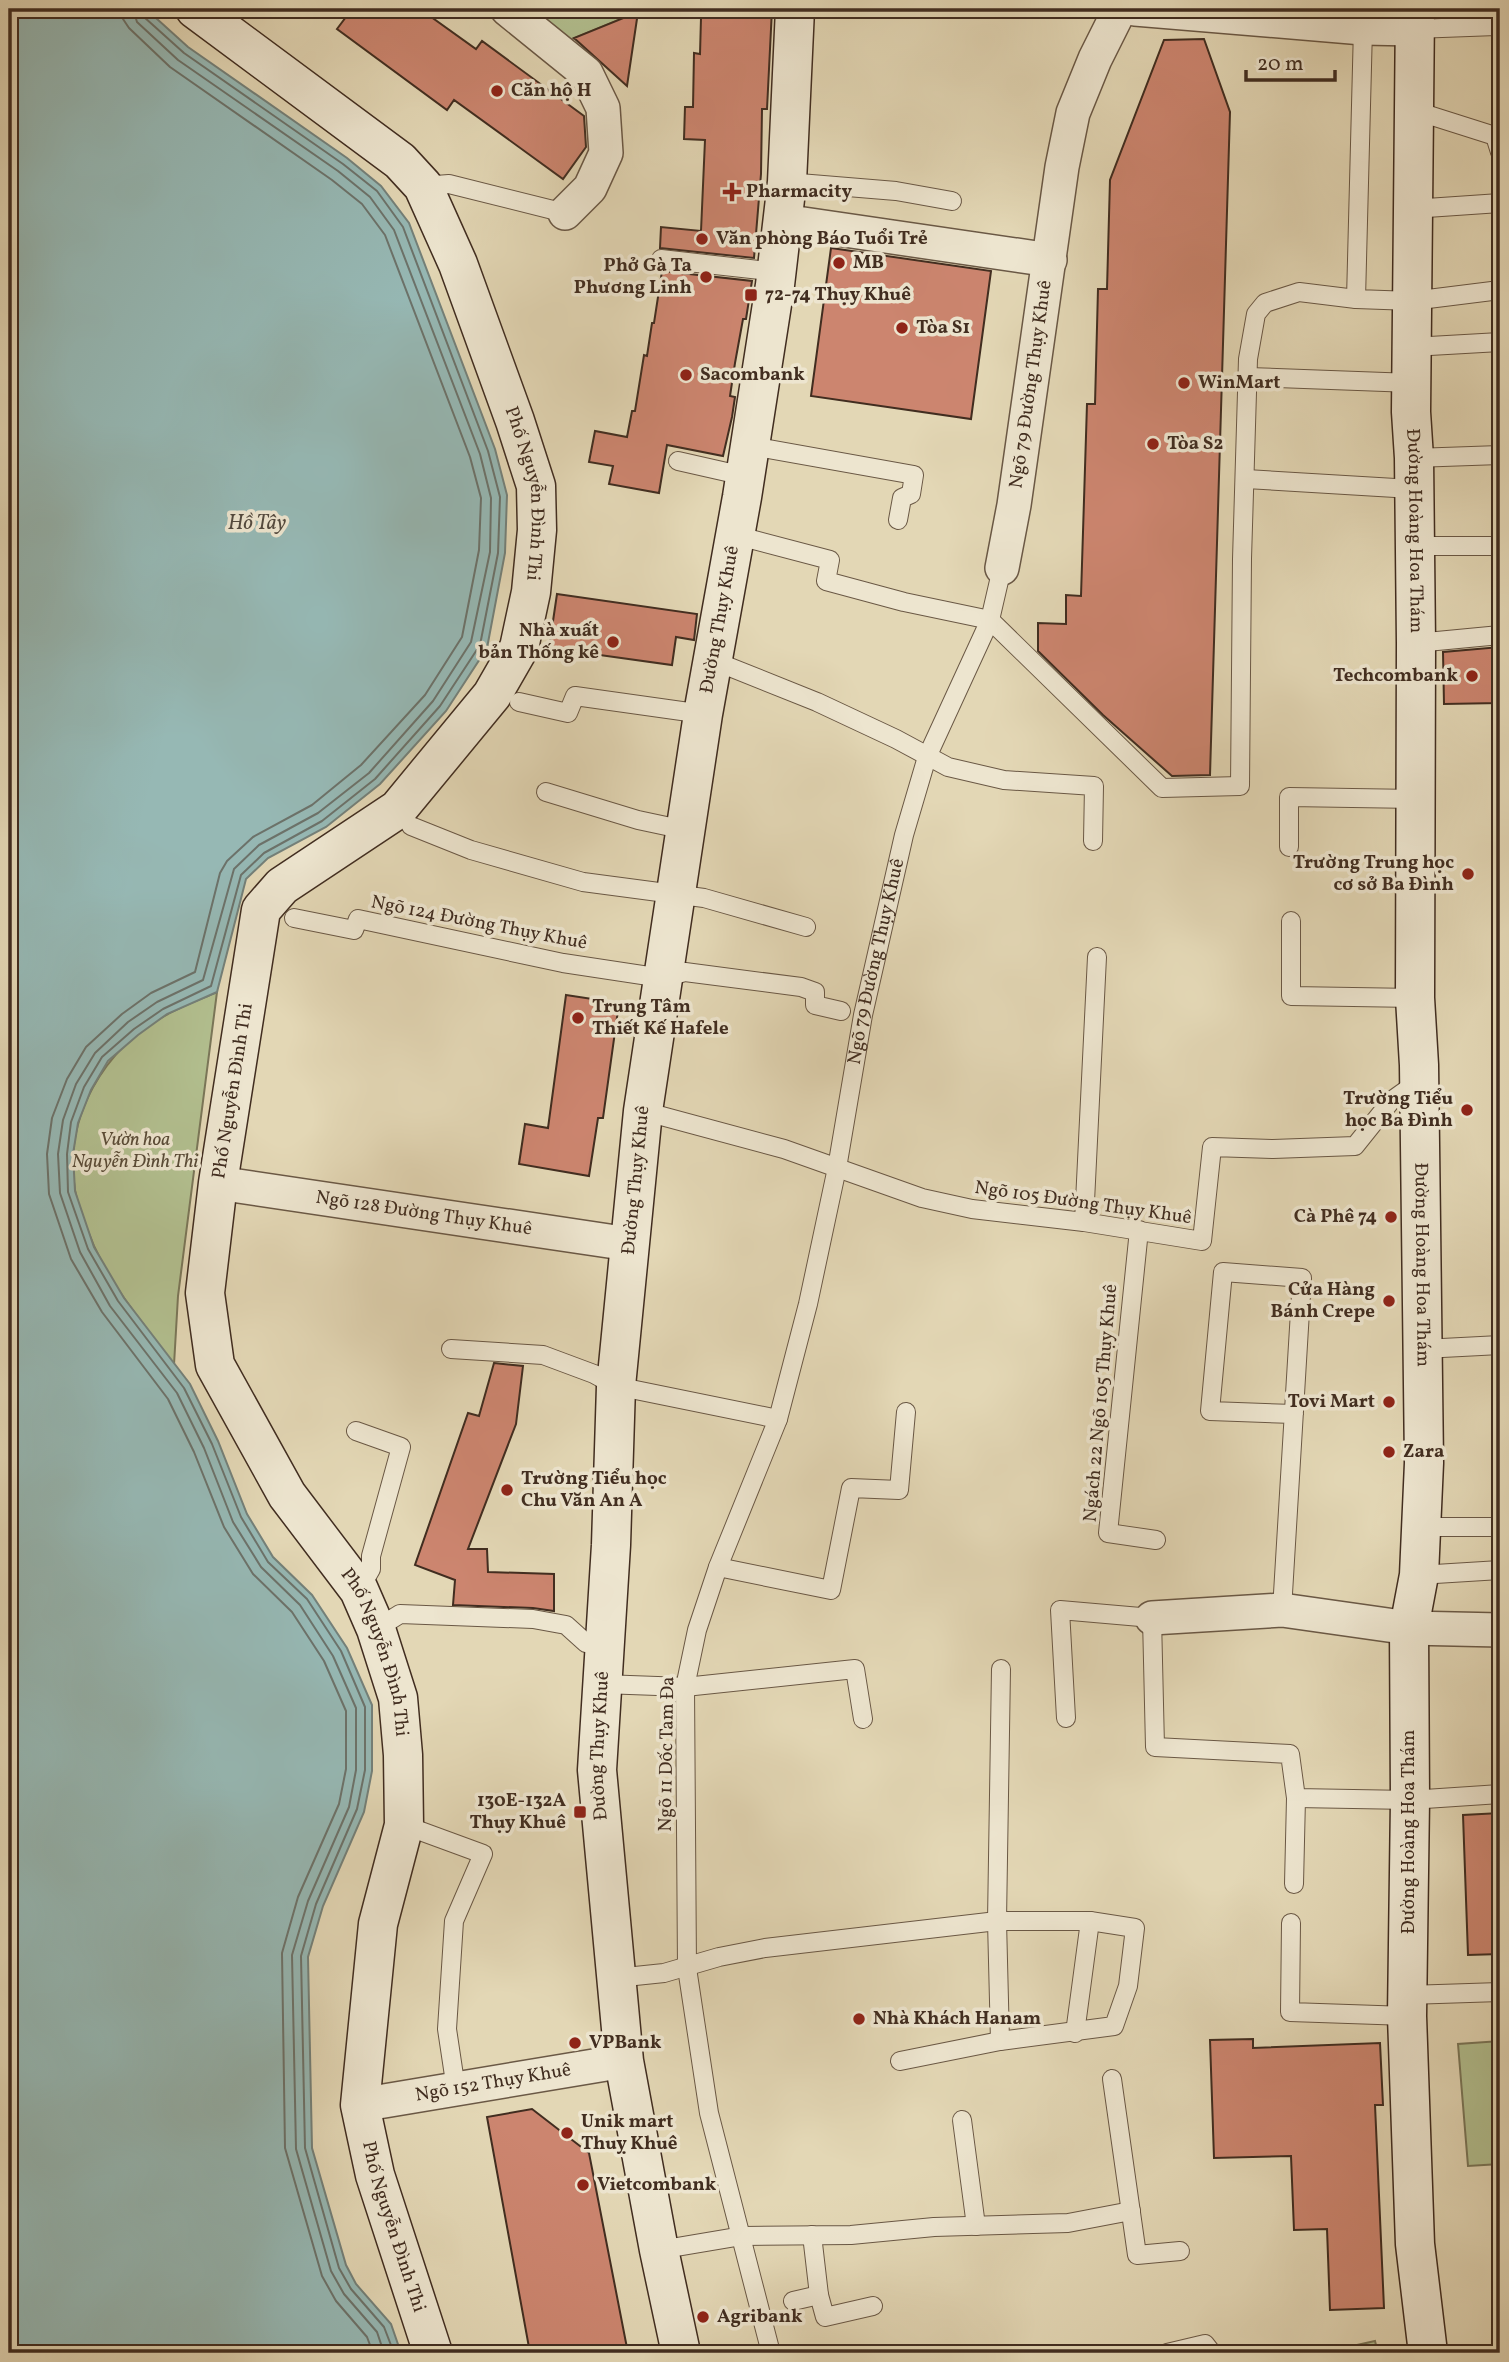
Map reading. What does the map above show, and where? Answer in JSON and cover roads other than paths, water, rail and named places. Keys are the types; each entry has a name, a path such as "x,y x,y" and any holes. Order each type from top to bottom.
{"main road":[{"name":"Phố Nguyễn Đình Thi","path":"195,9 400,161 423,186 458,264 536,486 537,530 531,592 519,648 492,695 398,809 282,886 261,910 218,1183 205,1293 215,1365 287,1495 359,1590 376,1629 398,1698 403,1755 404,1825 378,1924 360,2105 375,2175 433,2353"},
{"name":"Đường Thụy Khuê","path":"681,2353 624,2061 597,1770 611,1545 616,1385 643,1111 702,714 735,535 741,459 777,272 787,182 795,9"},
{"name":"Đường Hoàng Hoa Thám","path":"1415,19 1412,209 1416,643 1415,998 1419,1081 1424,1463 1419,1575 1409,1628 1408,2006 1415,2244 1428,2353"}],"street":[{"path":"507,9 586,73 603,108 606,153 590,188 565,212"},
{"name":"Ngõ 79 Đường Thụy Khuê","path":"1002,568 1014,505 1062,167 1073,113 1095,59 1120,9"},
{"path":"1135,9 1363,28 1415,19"},
{"path":"783,220 1049,260"},
{"name":"Ngõ 128 Đường Thụy Khuê","path":"218,1183 629,1244"},
{"path":"1152,1618 1282,1610 1409,1628 1500,1630"},
{"name":"Ngõ 152 Thụy Khuê","path":"360,2105 624,2061"}],"lane":[{"path":"1415,19 1496,26 1500,30"},
{"path":"1356,299 1363,28"},
{"path":"1413,110 1495,136 1500,152"},
{"path":"787,182 897,191 952,201"},
{"path":"423,186 449,184 565,212"},
{"path":"1412,209 1500,203"},
{"path":"661,259 777,272"},
{"path":"735,535 830,560 826,581 904,602 990,620 1162,788 1240,786 1242,559 1248,359 1256,314 1265,303 1300,292 1356,299 1412,301 1500,290"},
{"path":"1248,377 1412,365 1500,342"},
{"path":"1246,479 1413,474 1500,455"},
{"path":"678,461 741,459 914,475 911,494 902,498 898,520"},
{"path":"1414,546 1500,546"},
{"name":"Ngõ 79 Đường Thụy Khuê","path":"837,1168 863,1015 904,835 927,757 990,620 1002,568"},
{"path":"1416,643 1500,635"},
{"path":"712,660 817,702 948,767 1004,780 1094,786 1093,841"},
{"path":"519,702 568,713 575,696 702,714"},
{"path":"546,792 638,820 685,830"},
{"path":"1289,847 1289,797 1416,799"},
{"path":"411,827 471,850 583,883 704,898 806,927"},
{"name":"Ngõ 124 Đường Thụy Khuê","path":"294,918 354,930 358,919 563,963 663,978"},
{"path":"1291,921 1291,996 1415,998"},
{"path":"1084,1222 1097,957"},
{"path":"663,978 685,972 801,987 815,992 815,1005 841,1011"},
{"name":"Ngõ 105 Đường Thụy Khuê","path":"643,1111 784,1149 922,1198 972,1209 1084,1222 1202,1241 1212,1147 1273,1149 1355,1146 1391,1101 1419,1081"},
{"name":"Ngõ 11 Dốc Tam Đa","path":"771,2353 709,2113 687,1968 685,1687 697,1630 718,1567 778,1419 808,1304 837,1168"},
{"name":"Ngách 22 Ngõ 105 Thụy Khuê","path":"1139,1230 1108,1533 1156,1539"},
{"path":"1282,1610 1302,1278 1223,1272 1210,1410 1293,1414"},
{"path":"1423,1349 1500,1345"},
{"path":"451,1349 542,1355 616,1385 778,1419"},
{"path":"718,1567 831,1590 851,1488 899,1490 906,1412"},
{"path":"356,1431 401,1447 371,1556 370,1569 359,1590"},
{"path":"1421,1527 1500,1527"},
{"path":"1419,1575 1500,1570"},
{"path":"1066,1718 1060,1610 1152,1618 1155,1747 1290,1754 1296,1798 1294,1884"},
{"path":"376,1629 400,1615 533,1619 566,1625 586,1643 604,1645"},
{"path":"602,1684 685,1687 855,1669 863,1718"},
{"path":"1000,2041 997,1921 1001,1669"},
{"path":"1296,1798 1410,1800 1500,1794"},
{"path":"404,1825 483,1854 454,1921 447,2029 456,2089"},
{"path":"616,1978 664,1973 719,1957 765,1948 997,1921 1090,1921 1135,1928 1128,1986 1114,2026 1000,2041 900,2061"},
{"path":"1075,2033 1090,1921"},
{"path":"1291,1923 1290,2012 1408,2006 1500,1992"},
{"path":"1112,2079 1137,2255 1180,2251"},
{"path":"962,2120 976,2226"},
{"path":"659,2250 742,2236 851,2235 888,2230 1068,2222 1131,2211"},
{"path":"811,2235 819,2295 825,2317 873,2306"},
{"path":"793,2301 819,2295"},
{"path":"1167,2353 1205,2344 1212,2353"}],"water":[{"name":"Hồ Tây","path":"9,9 146,9 188,47 347,158 381,186 409,223 495,449 507,495 505,553 487,648 446,711 380,784 326,827 268,858 246,879 217,992 167,1014 108,1061 91,1090 78,1123 73,1154 75,1191 94,1247 124,1298 190,1384 218,1441 247,1514 273,1557 312,1595 347,1648 372,1705 372,1771 364,1812 323,1906 308,1957 312,2148 346,2265 356,2284 391,2324 401,2353 9,2353"}],"place":[{"name":"Căn hộ H","path":"497,91"},
{"name":"Pharmacity","path":"732,192"},
{"name":"Văn phòng Báo Tuổi Trẻ","path":"702,239"},
{"name":"MB","path":"839,263"},
{"name":"Phở Gà Ta Phương Linh","path":"706,277"},
{"name":"72-74 Thụy Khuê","path":"751,295"},
{"name":"Tòa S1","path":"902,328"},
{"name":"Sacombank","path":"686,375"},
{"name":"WinMart","path":"1184,383"},
{"name":"Tòa S2","path":"1153,444"},
{"name":"Nhà xuất bản Thống kê","path":"613,642"},
{"name":"Techcombank","path":"1472,676"},
{"name":"Trường Trung học cơ sở Ba Đình","path":"1468,874"},
{"name":"Trung Tâm Thiết Kế Hafele","path":"578,1018"},
{"name":"Trường Tiểu học Ba Đình","path":"1467,1110"},
{"name":"Cà Phê 74","path":"1391,1217"},
{"name":"Cửa Hàng Bánh Crepe","path":"1389,1301"},
{"name":"Tovi Mart","path":"1389,1402"},
{"name":"Zara","path":"1389,1452"},
{"name":"Trường Tiểu học Chu Văn An A","path":"507,1490"},
{"name":"130E-132A Thụy Khuê","path":"580,1812"},
{"name":"Nhà Khách Hanam","path":"859,2019"},
{"name":"VPBank","path":"575,2043"},
{"name":"Unik mart Thuỵ Khuê","path":"567,2133"},
{"name":"Vietcombank","path":"583,2185"},
{"name":"Agribank","path":"703,2317"}],"park label":[{"name":"Vườn hoa Nguyễn Đình Thi","path":"135,1151"}]}
